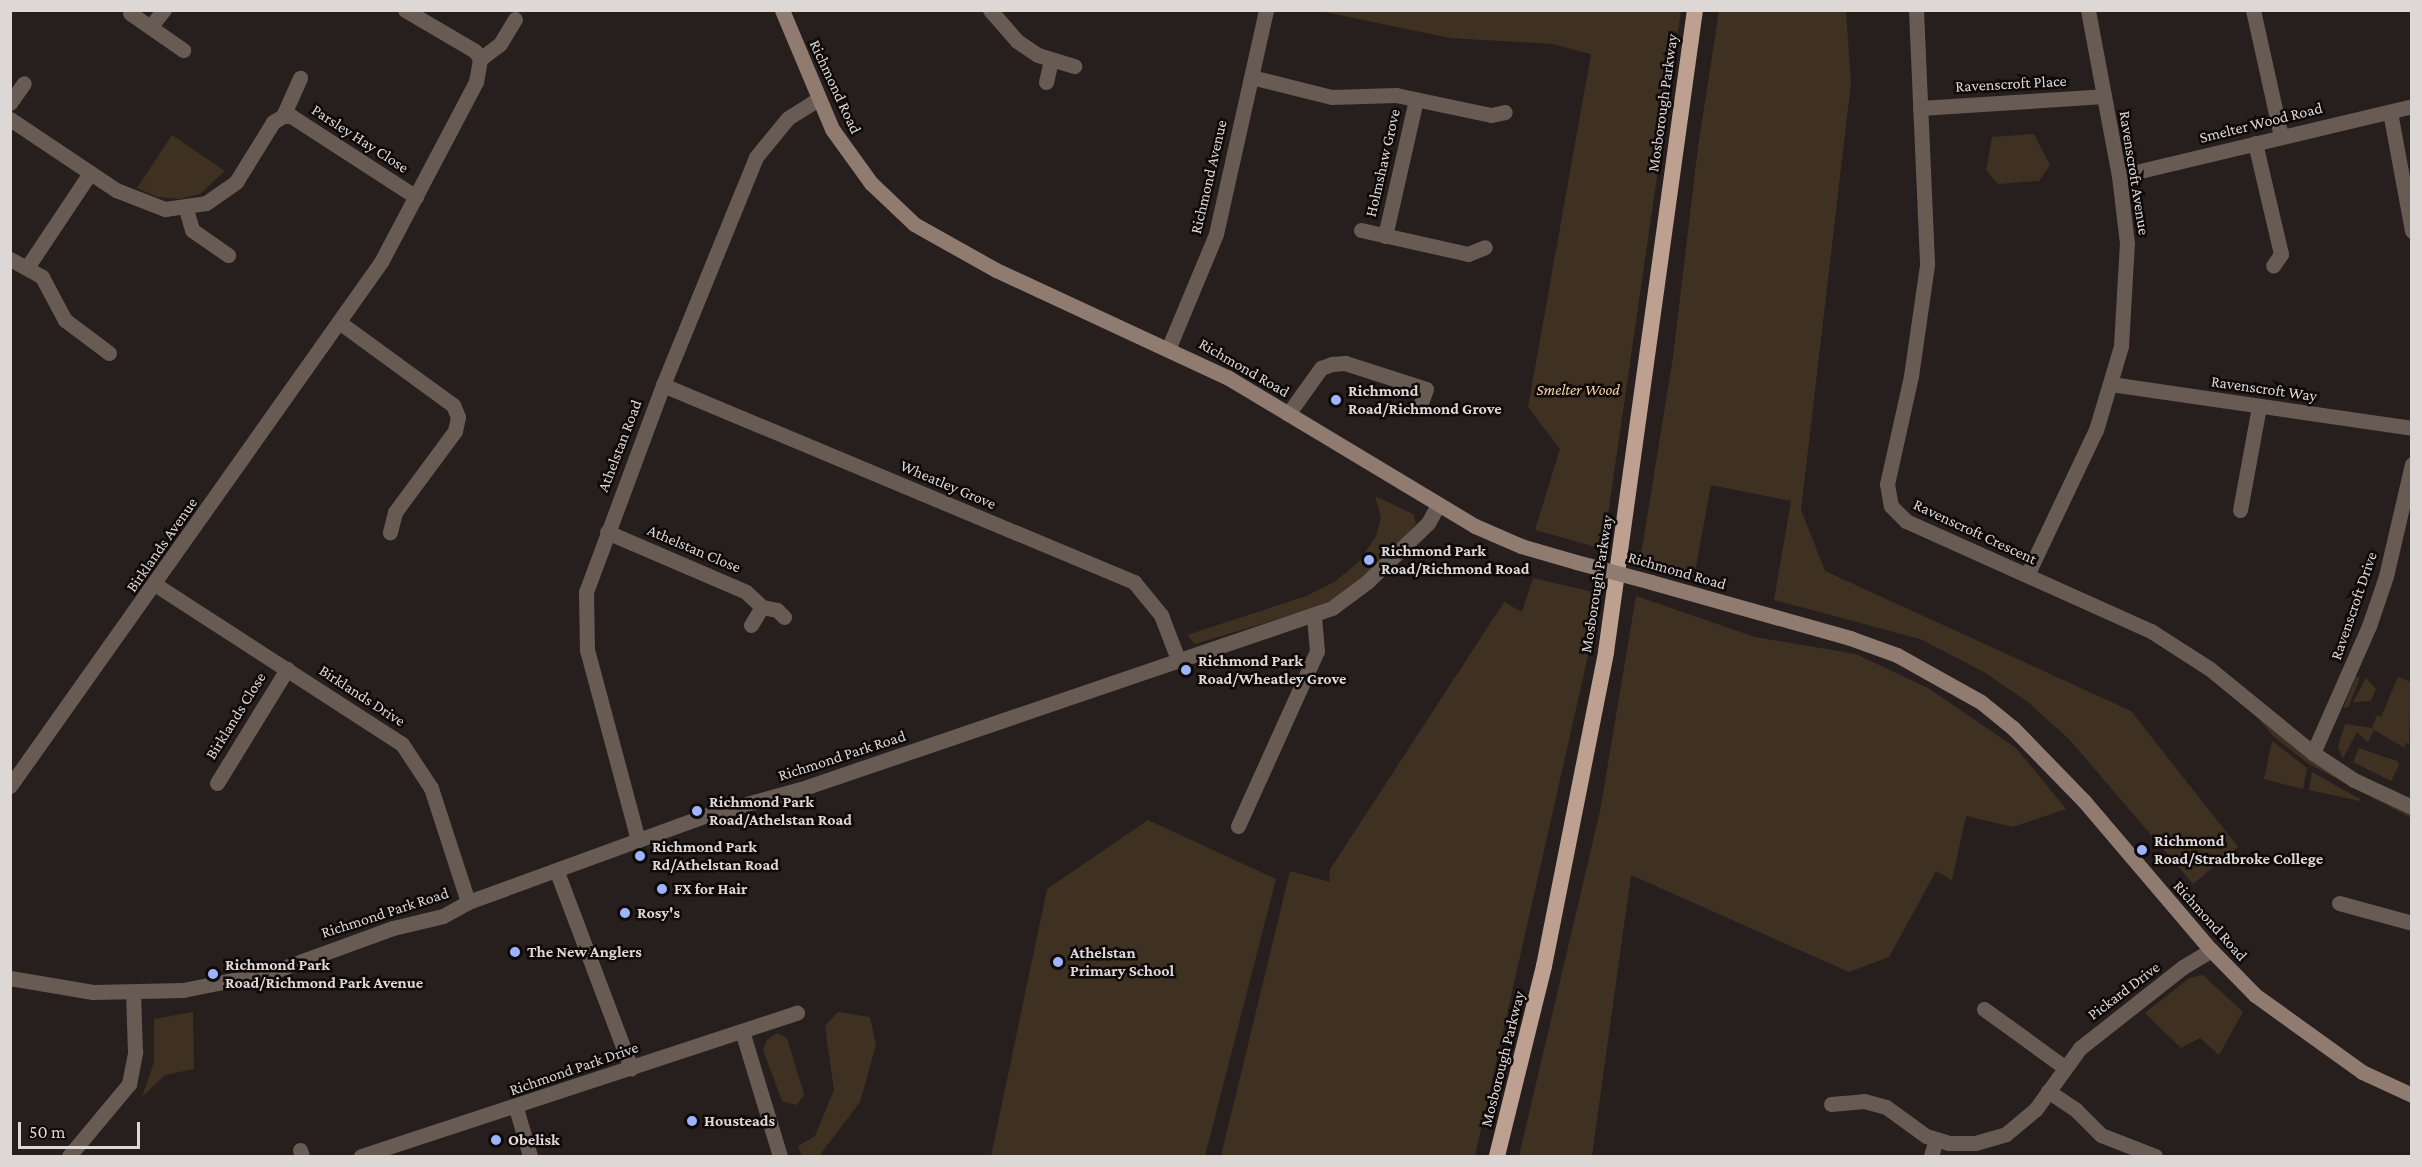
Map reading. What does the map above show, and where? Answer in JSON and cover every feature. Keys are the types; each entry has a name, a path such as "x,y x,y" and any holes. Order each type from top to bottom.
{"highway":[{"name":"Mosborough Parkway","path":"1497,1156 1544,966 1606,652 1695,10"}],"main road":[{"name":"Richmond Road","path":"782,10 818,99 848,156 914,224 996,270 1169,347 1288,414 1438,506 1513,542 1869,645 1942,678 1981,702 2013,728 2084,801 2211,950 2255,995 2362,1072 2412,1095"}],"street":[{"path":"150,27 164,10"},
{"path":"405,10 476,51 480,59 500,44 515,19"},
{"path":"990,10 1017,41 1051,61 1074,66"},
{"name":"Richmond Avenue","path":"1169,347 1216,234 1266,10"},
{"name":"Ravenscroft Crescent","path":"1916,10 1927,265 1911,376 1887,496 1897,515 2159,636 2210,669 2313,753 2354,780 2412,807"},
{"name":"Ravenscroft Avenue","path":"2027,575 2096,430 2121,346 2127,283 2119,176 2088,10"},
{"path":"2253,10 2281,136"},
{"path":"129,13 183,51"},
{"name":"Birklands Avenue","path":"10,786 156,585 381,262 476,82 480,59"},
{"path":"1046,82 1051,61"},
{"path":"1251,77 1332,97 1352,99 1381,94 1491,115 1505,112"},
{"name":"Parsley Hay Close","path":"283,116 300,78"},
{"path":"10,103 24,83"},
{"name":"Ravenscroft Place","path":"1920,108 2104,96"},
{"name":"Athelstan Road","path":"638,840 584,630 586,592 663,385 756,157 788,118 818,99"},
{"name":"Holmshaw Grove","path":"1385,236 1416,99"},
{"name":"Smelter Wood Road","path":"2119,176 2412,106"},
{"path":"2390,112 2412,231"},
{"name":"Parsley Hay Close","path":"186,209 206,203 236,182 273,122 283,116 291,116 416,197"},
{"path":"10,119 90,173 142,203 165,210 186,209 192,230 228,255"},
{"path":"2255,143 2281,254 2272,266"},
{"path":"28,266 90,173"},
{"name":"Holmshaw Grove","path":"1361,230 1468,254 1485,247"},
{"path":"10,259 28,266 45,282 65,320 109,353"},
{"path":"339,322 453,405 458,417 455,431 395,512 390,532"},
{"path":"1288,414 1321,368 1339,364 1426,389 1419,408"},
{"name":"Ravenscroft Way","path":"2111,384 2412,428"},
{"name":"Wheatley Grove","path":"663,385 1134,582 1161,615 1179,662"},
{"path":"2240,510 2259,406"},
{"name":"Ravenscroft Drive","path":"2313,753 2369,626 2386,576 2412,464"},
{"name":"Richmond Park Road","path":"10,978 93,993 194,988 272,972 393,928 442,916 468,902 557,872 638,840 1179,662 1314,615 1347,600 1368,582 1428,523 1438,506"},
{"name":"Athelstan Close","path":"607,532 746,591 762,607 777,610 784,616"},
{"name":"Birklands Drive","path":"156,585 382,730 416,761 431,788 468,902"},
{"path":"751,625 762,607"},
{"path":"1238,826 1317,651 1314,615"},
{"name":"Birklands Close","path":"217,783 287,669"},
{"path":"557,872 631,1068"},
{"path":"2339,903 2412,923"},
{"name":"Pickard Drive","path":"1831,1104 1864,1101 1886,1107 1936,1140 1975,1143 2004,1135 2023,1123 2064,1066 2099,1031 2211,950"},
{"path":"69,1156 129,1084 135,1052 133,992"},
{"path":"1984,1009 2064,1066"},
{"name":"Richmond Park Drive","path":"362,1156 516,1108 797,1013"},
{"path":"742,1032 780,1156"},
{"path":"2048,1091 2076,1110 2101,1136 2155,1156"},
{"path":"516,1108 530,1156"},
{"path":"1931,1156 1936,1140"}],"green space":[{"name":"Smelter Wood","path":"1320,11 1681,11 1603,549 1535,530 1560,449 1528,407 1591,54 1552,44 1450,38"},
{"path":"1719,11 1846,11 1851,83 1801,510 1825,571 2131,711 2238,847 2193,884 2069,739 2029,703 1984,672 1920,639 1774,600 1791,501 1711,485 1694,578 1640,561 1673,357 1698,147"},
{"path":"2034,134 2050,165 2039,181 1998,184 1986,170 1992,137"},
{"path":"172,135 225,171 200,194 179,199 157,197 137,188"},
{"path":"1375,496 1413,514 1416,523 1405,539 1344,595 1311,609 1195,644 1187,635 1306,596 1334,582 1358,563 1376,536 1381,517"},
{"path":"1533,578 1602,594 1475,1156 1221,1156 1290,871 1330,882 1329,871 1504,602 1522,612"},
{"path":"1636,596 1755,637 1856,654 1928,688 2016,748 2066,809 2013,827 1966,816 1952,880 1936,871 1889,957 1849,972 1631,875 1592,1156 1519,1156 1600,811"},
{"path":"2356,677 2360,677 2357,686 2348,707 2343,708"},
{"path":"2398,677 2411,682 2409,744 2405,743 2405,748 2374,730 2368,742 2357,732 2343,758 2338,747 2345,724 2372,728 2377,715 2381,717"},
{"path":"2366,678 2376,689 2371,701 2353,702"},
{"path":"2256,716 2325,770 2411,814 2411,818 2309,764 2273,736"},
{"path":"2272,741 2307,768 2303,789 2264,779"},
{"path":"2359,748 2397,761 2399,765 2391,781 2353,762"},
{"path":"2312,772 2360,799 2360,801 2309,790"},
{"path":"1148,820 1276,879 1205,1156 991,1156 1047,889"},
{"path":"2203,975 2243,1012 2219,1055 2200,1038 2181,1048 2145,1013 2189,978"},
{"path":"193,1012 194,1069 165,1075 142,1097 154,1062 154,1019"},
{"path":"838,1012 870,1017 876,1045 860,1102 819,1156 802,1156 798,1146 815,1136 834,1090 825,1026"},
{"path":"777,1033 787,1038 804,1094 797,1105 782,1101 763,1050 767,1040"}],"place":[{"name":"Richmond Road/Richmond Grove","path":"1336,400"},
{"name":"Richmond Park Road/Richmond Road","path":"1369,560"},
{"name":"Richmond Park Road/Wheatley Grove","path":"1186,670"},
{"name":"Richmond Park Road/Athelstan Road","path":"697,811"},
{"name":"Richmond Road/Stradbroke College","path":"2142,850"},
{"name":"Richmond Park Rd/Athelstan Road","path":"640,856"},
{"name":"FX for Hair","path":"662,889"},
{"name":"Rosy's","path":"625,913"},
{"name":"The New Anglers","path":"515,952"},
{"name":"Athelstan Primary School","path":"1058,962"},
{"name":"Richmond Park Road/Richmond Park Avenue","path":"213,974"},
{"name":"Housteads","path":"692,1121"},
{"name":"Obelisk","path":"496,1140"}]}
